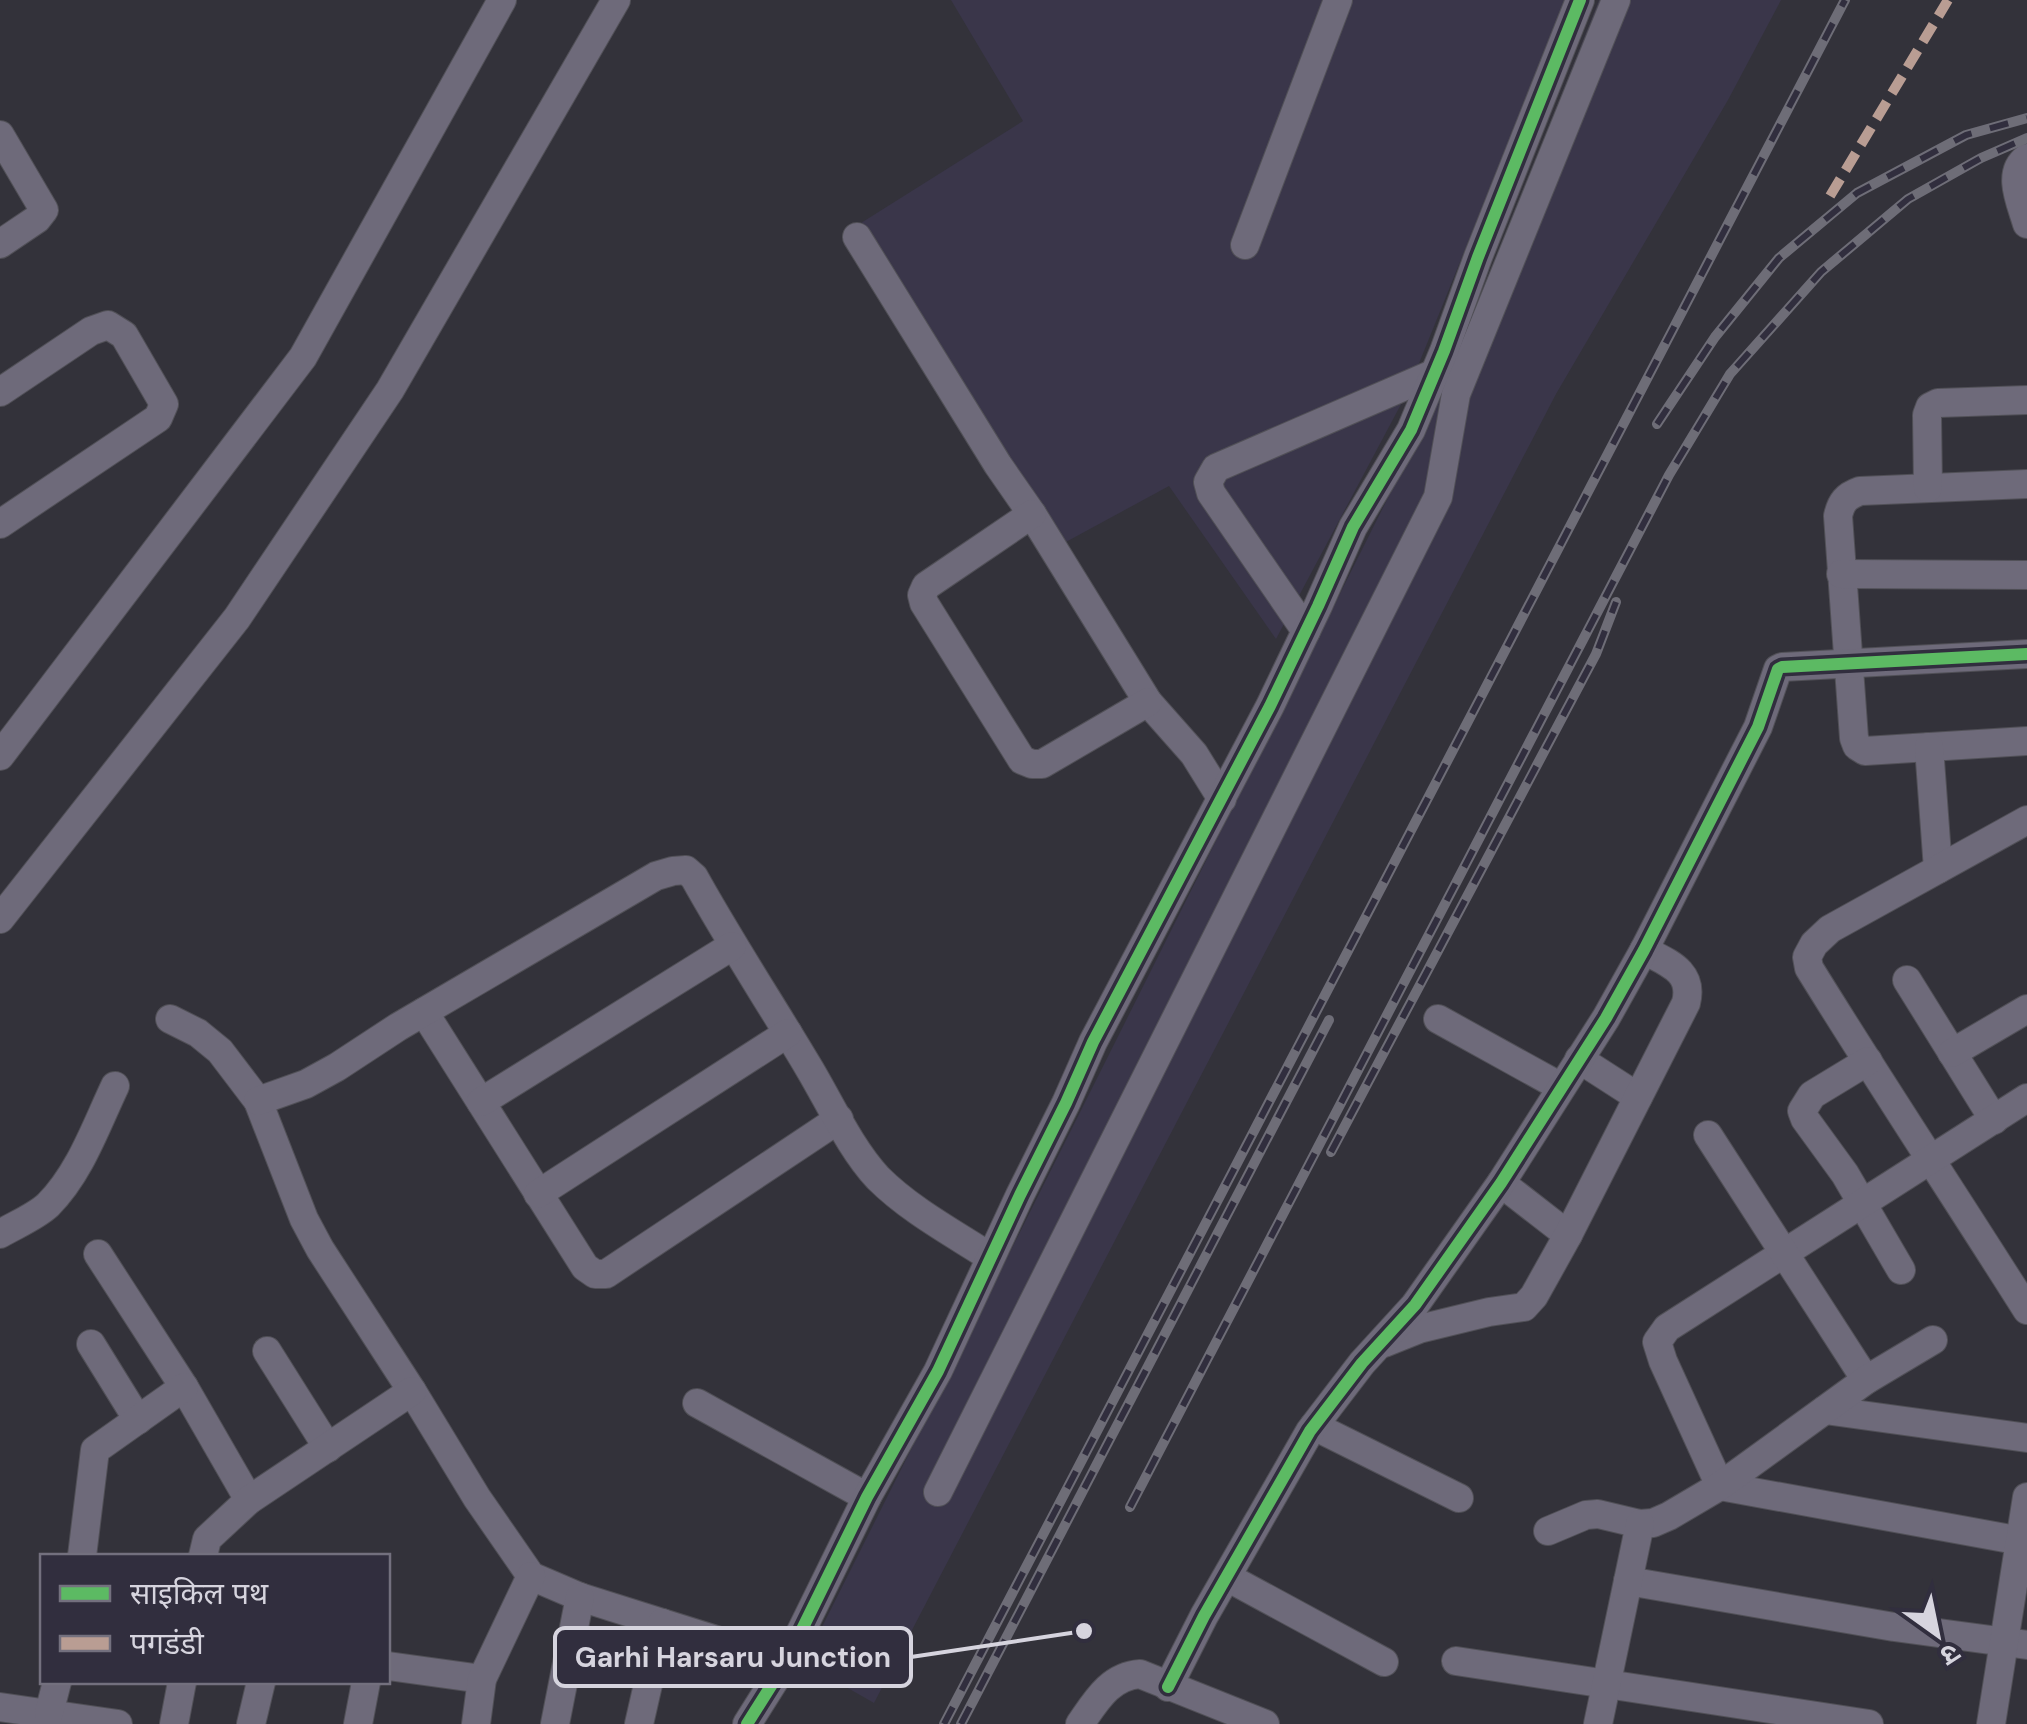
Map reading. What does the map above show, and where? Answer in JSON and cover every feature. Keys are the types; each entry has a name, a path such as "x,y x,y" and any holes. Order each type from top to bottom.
{"street":[{"path":"0,756 302,357 502,0"},
{"path":"0,919 237,618 390,390 616,0"},
{"path":"1245,245 1338,0"},
{"path":"748,1724 786,1662 867,1496 938,1371 1093,1042 1222,799 1353,527 1410,430 1580,0"},
{"path":"938,1492 1438,497 1456,394 1616,0"},
{"path":"0,135 44,210 37,220 0,244"},
{"path":"2027,158 2016,170 2016,182 2027,224"},
{"path":"857,237 1148,702 1194,754 1222,799"},
{"path":"0,392 90,330 108,325 124,335 164,404 158,418 0,524"},
{"path":"1306,631 1211,493 1208,482 1216,468 1435,373"},
{"path":"1928,488 1926,414 1930,407 1938,403 2027,400"},
{"path":"2027,484 1860,491 1841,504 1838,516 1847,663 1858,746 1865,751 2027,740"},
{"path":"1032,514 926,586 924,603 1022,760 1042,764 1148,702"},
{"path":"1842,574 2027,575"},
{"path":"1168,1687 1314,1426 1415,1305 1501,1183 1606,1018 1758,726 1778,669 2027,654"},
{"path":"1929,747 1938,869"},
{"path":"2027,820 1830,929 1806,958 2027,1310"},
{"path":"258,1101 306,1084 640,886 673,870 686,870 694,877 855,1147 877,1176 905,1202 990,1258"},
{"path":"482,1102 732,946"},
{"path":"1378,1346 1419,1329 1524,1307 1541,1285 1686,1003 1690,989 1683,976 1644,950"},
{"path":"1907,980 1994,1120"},
{"path":"1952,1053 2027,1009"},
{"path":"424,1012 585,1267 595,1274 606,1274 839,1119"},
{"path":"170,1019 198,1032 220,1051 258,1101 320,1249 477,1498 532,1576 580,1597 786,1662"},
{"path":"1438,1019 1561,1087"},
{"path":"538,1194 788,1034"},
{"path":"1579,1059 1638,1098"},
{"path":"1868,1061 1812,1095 1802,1110 1901,1270"},
{"path":"0,1234 45,1208 74,1172 115,1086"},
{"path":"1720,1486 1663,1361 1658,1342 1667,1328 2027,1098"},
{"path":"1708,1135 1866,1380"},
{"path":"1501,1183 1568,1235"},
{"path":"98,1254 184,1387 249,1500"},
{"path":"1548,1530 1586,1515 1640,1524 1669,1516 1720,1486 1866,1380 1932,1340"},
{"path":"92,1344 138,1420"},
{"path":"267,1351 328,1448"},
{"path":"82,1554 95,1450 184,1387"},
{"path":"204,1554 208,1538 249,1500 412,1392"},
{"path":"698,1403 867,1496"},
{"path":"1825,1410 2027,1438"},
{"path":"1314,1426 1459,1498"},
{"path":"1720,1486 2024,1541"},
{"path":"1991,1724 2016,1644 2027,1497"},
{"path":"1598,1724 1640,1524"},
{"path":"476,1724 482,1679 532,1576"},
{"path":"1227,1577 1384,1662"},
{"path":"1628,1581 2016,1644"},
{"path":"555,1724 580,1597"},
{"path":"639,1724 662,1623"},
{"path":"1456,1661 1868,1724"},
{"path":"390,1666 482,1679"},
{"path":"1080,1724 1116,1680 1140,1674 1265,1724"},
{"path":"57,1684 61,1718"},
{"path":"174,1724 182,1684"},
{"path":"252,1724 261,1684"},
{"path":"358,1724 366,1684"},
{"path":"0,1707 118,1724"}],"shaded area":[{"path":"951,0 1566,0 1407,393 1276,639 1169,486 1064,543 861,223 1023,121"},
{"path":"1599,0 1781,0 1728,100 1556,394 874,1703 804,1663 1452,370"}],"railway":[{"path":"944,1724 1845,0"},
{"path":"1657,424 1715,337 1779,258 1857,193 1966,135 2027,118"},
{"path":"1130,1507 1669,475 1730,374 1821,272 1908,199 1981,158 2027,138"},
{"path":"1331,1152 1596,654 1616,602"},
{"path":"961,1724 1329,1020"}],"marked path":[{"path":"1830,196 1948,0"}],"cycle path":[{"path":"747,1724 786,1662 867,1497 938,1371 1093,1042 1270,706 1353,527 1411,430 1580,0"},
{"path":"1168,1687 1310,1431 1362,1363 1415,1305 1501,1183 1606,1018 1758,727 1778,669 2027,654"}],"place":[{"name":"Garhi Harsaru Junction","path":"1084,1631"}]}
